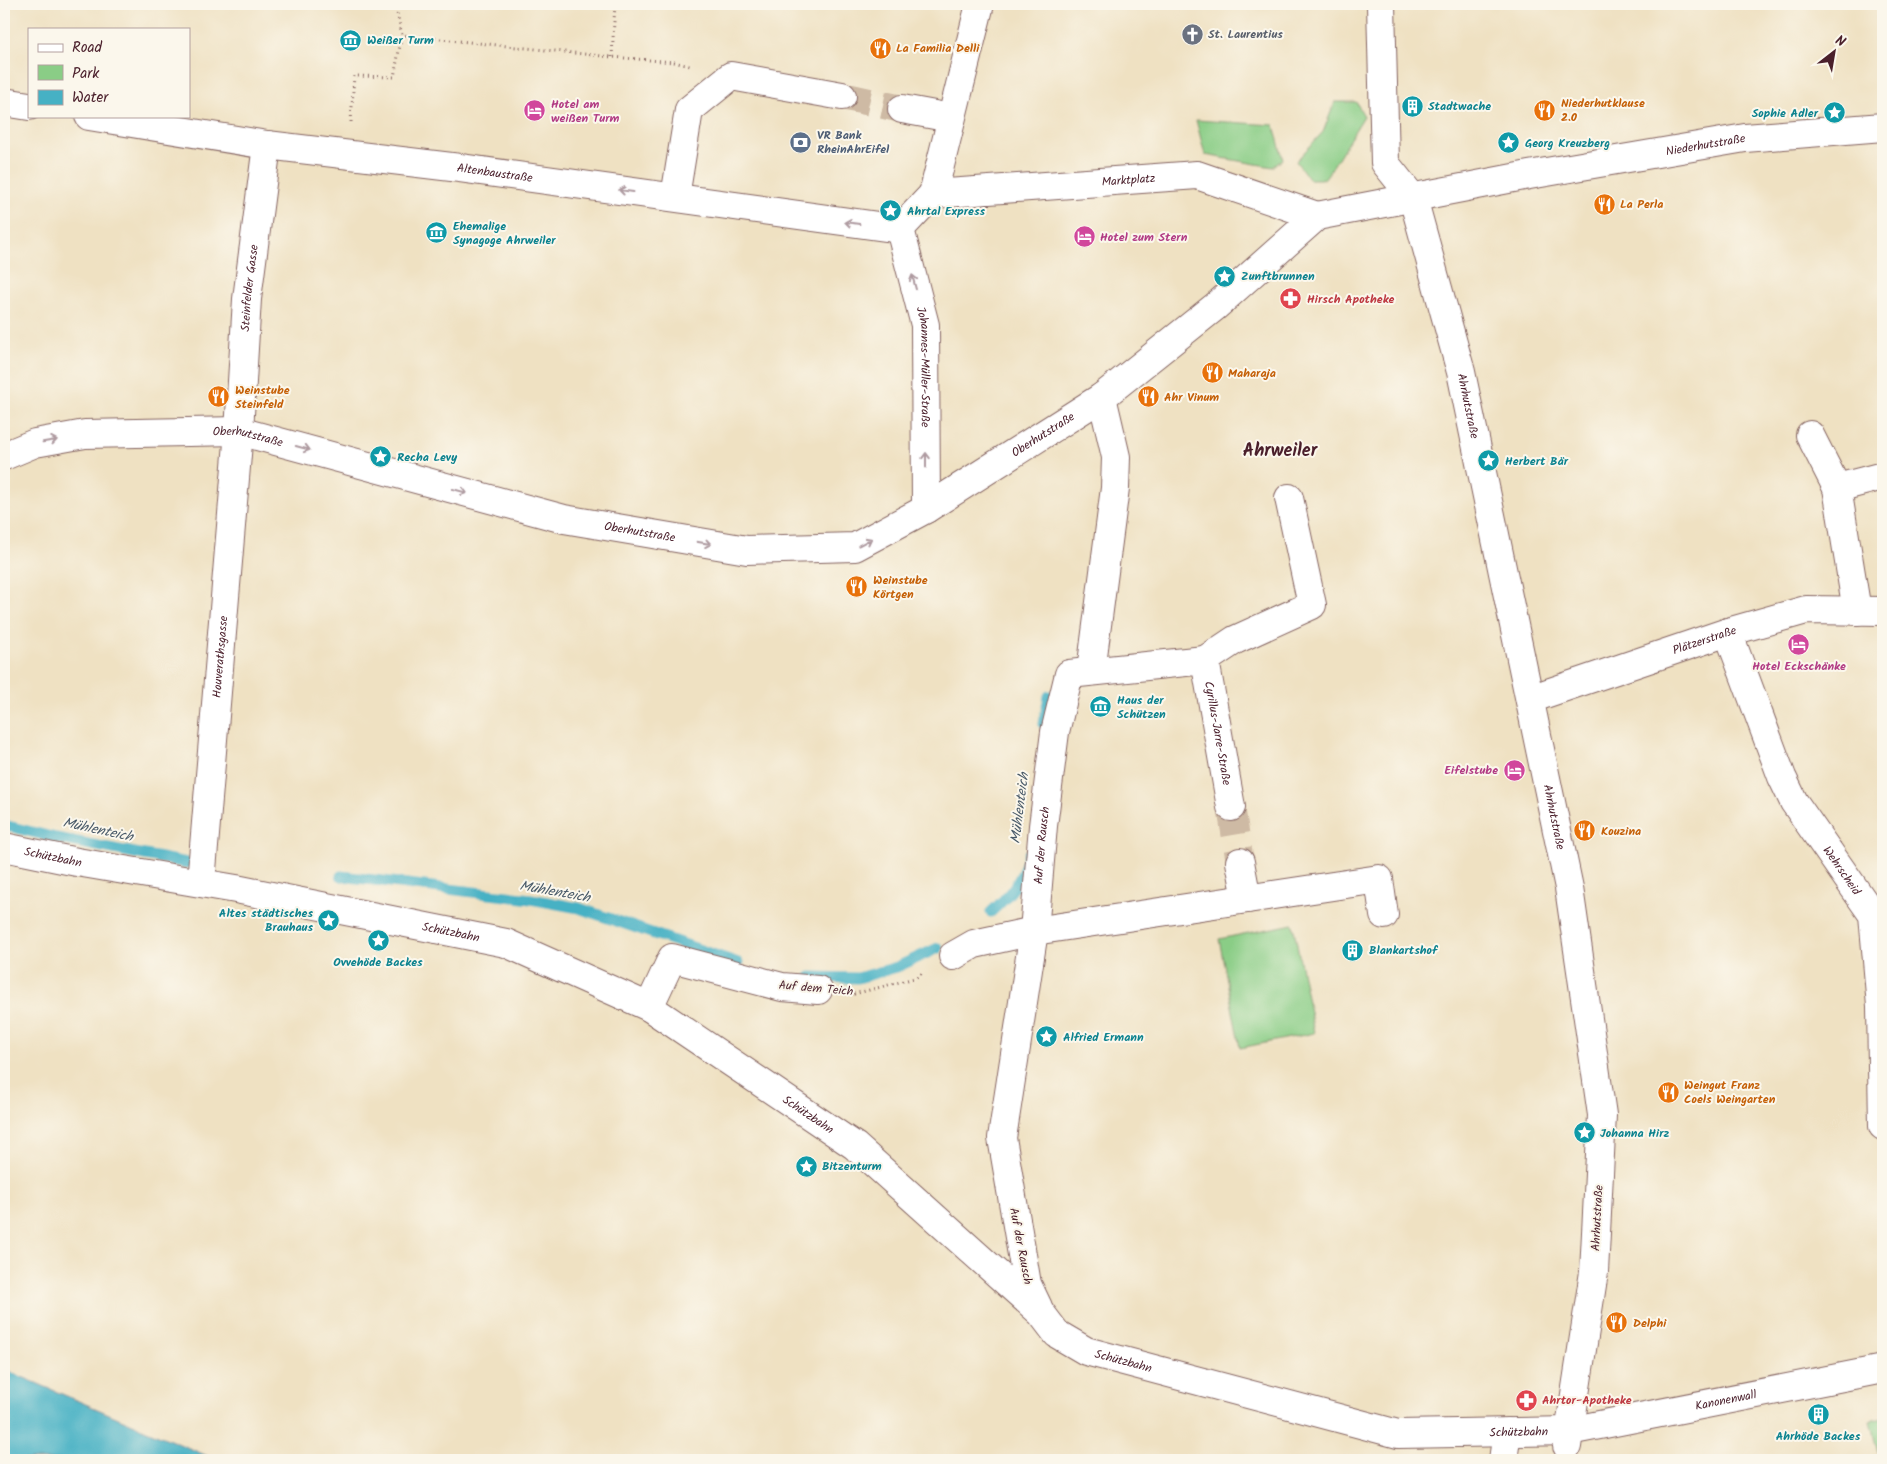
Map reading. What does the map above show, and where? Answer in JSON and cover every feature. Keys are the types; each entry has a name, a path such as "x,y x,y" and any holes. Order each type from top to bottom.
{"street":[{"path":"900,230 933,194 980,4"},
{"path":"1381,4 1385,163 1413,198"},
{"path":"675,197 689,110 731,76 842,96"},
{"path":"4,102 28,106"},
{"path":"902,109 951,118"},
{"name":"Altenbaustraße","path":"101,118 267,145 460,168 900,230"},
{"name":"Niederhutstraße","path":"1529,175 1745,138 1883,128"},
{"name":"Steinfelder Gasse","path":"240,431 247,298 267,145"},
{"name":"Marktplatz","path":"933,194 1196,175 1316,216 1529,175"},
{"name":"Ahrhutstraße","path":"1413,198 1461,372 1569,888 1602,1115 1594,1272 1568,1439"},
{"name":"Oberhutstraße","path":"4,456 35,443 85,434 240,431 564,519 748,550 855,547 926,509 1102,397 1216,306 1316,216"},
{"name":"Johannes-Müller-Straße","path":"900,230 925,324 926,509"},
{"path":"1102,397 1116,457 1115,488 1091,671 1205,660 1235,640 1312,605 1289,498"},
{"name":"Houverathsgasse","path":"201,882 240,431"},
{"path":"1810,435 1837,488 1870,611"},
{"path":"1837,488 1883,476"},
{"name":"Plätzerstraße","path":"1530,699 1728,632 1806,610 1870,611"},
{"name":"Wehrscheid","path":"1728,632 1782,777 1794,802 1878,914 1883,1126"},
{"name":"Cyrillus-Jarre-Straße","path":"1205,660 1231,806"},
{"name":"Auf der Rausch","path":"1041,1313 1027,1284 1002,1138 1034,931 1043,826 1055,732 1068,674 1091,671"},
{"name":"Schützbahn","path":"4,847 77,862 201,882 506,943 649,1007 855,1146 1041,1313 1057,1334 1086,1351 1398,1434 1507,1432 1568,1439"},
{"path":"1240,862 1247,899"},
{"path":"953,956 974,944 1034,931 1380,879 1384,915"},
{"name":"Auf dem Teich","path":"649,1007 672,958 782,986 818,990"},
{"name":"Kanonenwall","path":"1568,1439 1883,1369"},
{"path":"1502,1460 1507,1432"}],"path":[{"path":"350,155 354,76 394,77 402,35 395,4"},
{"path":"612,57 615,4"},
{"path":"402,35 674,62 731,76"},
{"name":"Auf dem Teich","path":"818,990 854,994 915,978 953,956"}],"green space":[{"path":"1335,102 1356,102 1364,116 1325,179 1309,179 1296,161 1323,132"},
{"path":"1196,120 1274,125 1283,159 1273,167 1205,155"},
{"path":"1293,924 1314,1033 1240,1048 1219,939"},
{"path":"1883,1418 1883,1451 1878,1452 1870,1421"}],"water":[{"path":"4,1370 8,1371 217,1460 4,1460"}],"waterway":[{"name":"Mühlenteich","path":"1044,724 1049,696"},
{"name":"Mühlenteich","path":"4,825 56,838 187,863"},
{"name":"Mühlenteich","path":"991,912 1015,886 1029,854"},
{"name":"Mühlenteich","path":"341,876 531,899 579,908 738,963"},
{"name":"Mühlenteich","path":"811,977 858,978 897,967 938,948"}],"tunnel":[{"path":"842,96 902,109"},
{"path":"1231,807 1240,862"}],"place":[{"name":"St. Laurentius","path":"1192,34"},
{"name":"Weißer Turm","path":"351,40"},
{"name":"La Familia Delli","path":"880,48"},
{"name":"Stadtwache","path":"1412,106"},
{"name":"Niederhutklause 2.0","path":"1545,110"},
{"name":"Hotel am weißen Turm","path":"535,111"},
{"name":"Sophie Adler","path":"1834,113"},
{"name":"VR Bank RheinAhrEifel","path":"801,142"},
{"name":"Georg Kreuzberg","path":"1509,143"},
{"name":"La Perla","path":"1604,204"},
{"name":"Ahrtal Express","path":"891,211"},
{"name":"Ehemalige Synagoge Ahrweiler","path":"437,233"},
{"name":"Hotel zum Stern","path":"1084,237"},
{"name":"Zunftbrunnen","path":"1225,276"},
{"name":"Hirsch Apotheke","path":"1291,299"},
{"name":"Maharaja","path":"1212,373"},
{"name":"Weinstube Steinfeld","path":"219,397"},
{"name":"Ahr Vinum","path":"1148,397"},
{"name":"Recha Levy","path":"381,457"},
{"name":"Herbert Bär","path":"1489,461"},
{"name":"Weinstube Körtgen","path":"857,587"},
{"name":"Hotel Eckschänke","path":"1799,645"},
{"name":"Haus der Schützen","path":"1101,707"},
{"name":"Eifelstube","path":"1514,770"},
{"name":"Kouzina","path":"1585,831"},
{"name":"Altes städtisches Brauhaus","path":"329,920"},
{"name":"Ovvehöde Backes","path":"378,941"},
{"name":"Blankartshof","path":"1353,950"},
{"name":"Alfried Ermann","path":"1047,1037"},
{"name":"Weingut Franz Coels Weingarten","path":"1668,1092"},
{"name":"Johanna Hirz","path":"1584,1133"},
{"name":"Bitzenturm","path":"806,1166"},
{"name":"Delphi","path":"1617,1323"},
{"name":"Ahrtor-Apotheke","path":"1526,1400"},
{"name":"Ahrhöde Backes","path":"1818,1415"}],"district":[{"name":"Ahrweiler","path":"1280,450"}]}
